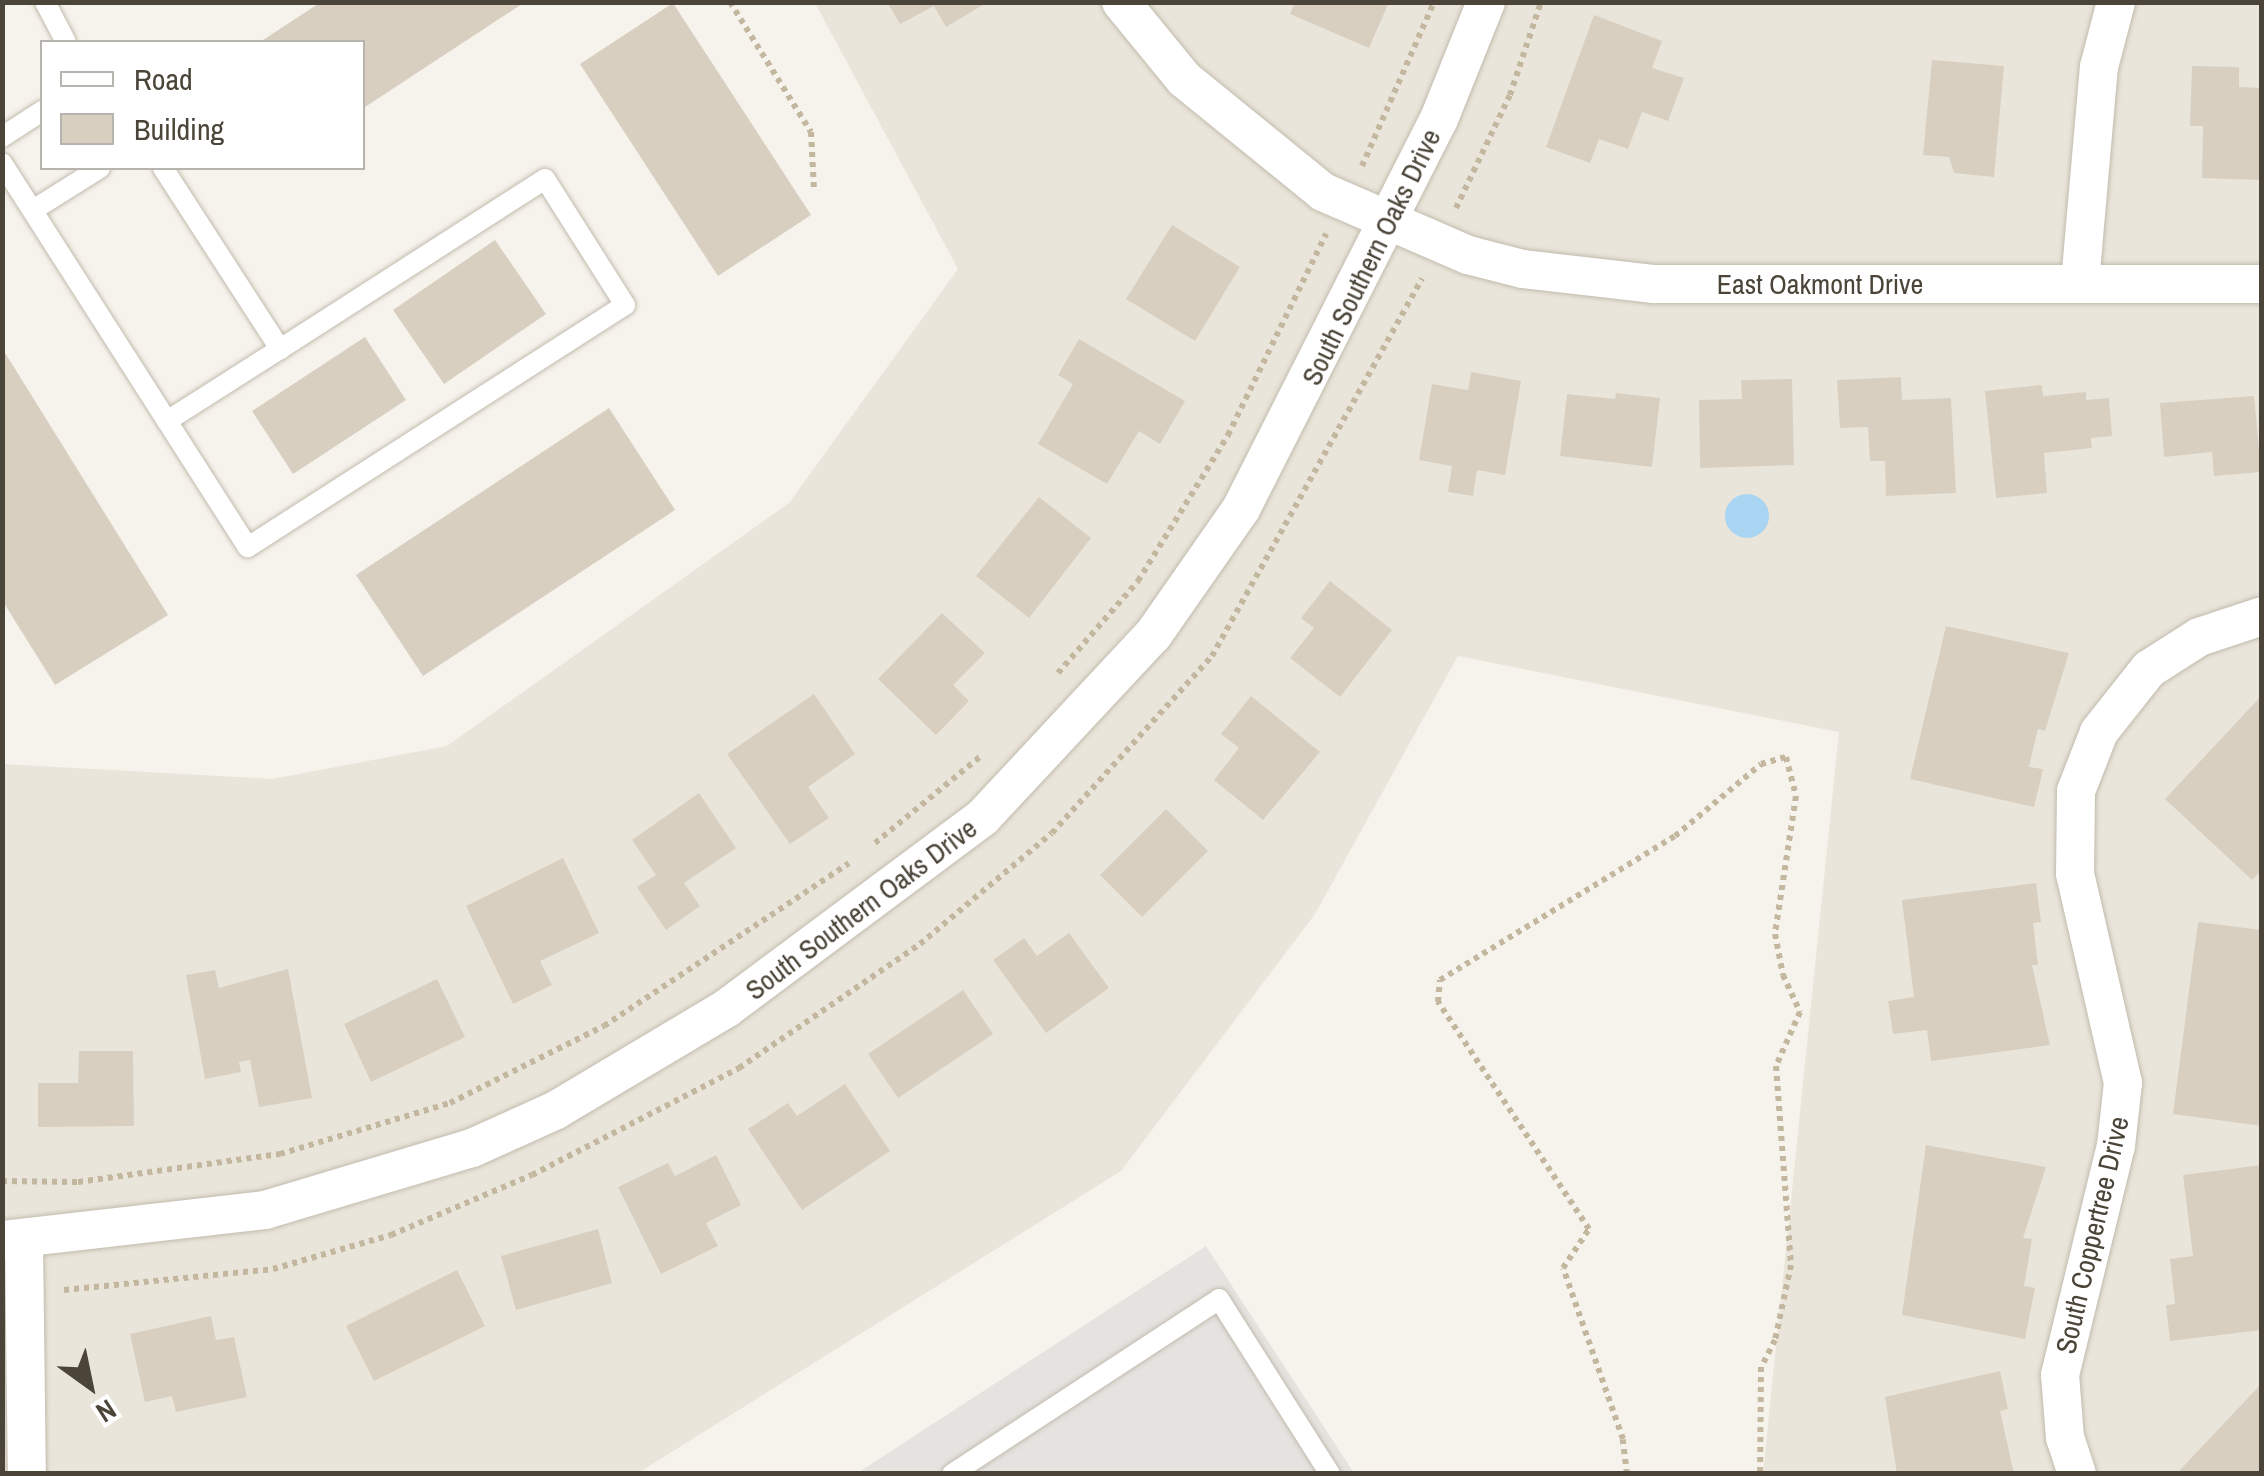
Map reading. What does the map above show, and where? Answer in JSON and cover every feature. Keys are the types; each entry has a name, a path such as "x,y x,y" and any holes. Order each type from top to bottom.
{"street":[{"name":"East Oakmont Drive","path":"1122,2 1184,79 1222,115 1343,201 1438,244 1582,280 2262,284"},
{"name":"South Southern Oaks Drive","path":"13,1240 264,1210 472,1148 634,1066 900,885 984,817 1074,726 1177,603 1286,428 1387,222 1486,2"},
{"path":"2080,283 2100,67 2116,2"},
{"name":"South Coppertree Drive","path":"2077,1474 2065,1438 2060,1375 2116,1146 2123,1083 2076,874 2076,791 2099,732 2149,670 2199,637 2262,616"},
{"path":"13,1240 25,1290 27,1474"}],"lane":[{"path":"44,2 65,40"},
{"path":"2,137 40,112"},
{"path":"2,163 248,547 625,305 545,180 168,421"},
{"path":"33,210 97,170"},
{"path":"164,170 280,349"},
{"path":"952,1474 1219,1299 1330,1474"}],"path":[{"path":"730,2 811,132 814,190"},
{"path":"1049,683 1138,581 1228,436 1392,108 1434,2"},
{"path":"25,1290 108,1290 273,1268 390,1236 532,1176 739,1068 920,944 1052,833 1212,656 1438,244 1510,95 1541,2"},
{"path":"2,1181 78,1182 280,1154 450,1103 604,1026 862,854 984,754"},
{"path":"1627,1474 1623,1439 1562,1268 1589,1228 1438,1002 1440,980 1675,836 1762,764 1786,757 1796,796 1775,934 1783,975 1800,1012 1776,1066 1791,1265 1775,1340 1762,1366 1760,1474"}],"shaded area":[{"path":"815,3 2261,3 2261,1473 1763,1473 1839,732 1458,656 1315,914 1121,1171 638,1473 3,1473 2,764 272,779 447,746 789,503 958,269"},
{"path":"1206,1246 1354,1473 856,1474"}],"water":[{"path":"1747,494 1763,500 1769,516 1763,532 1747,538 1731,532 1725,516 1731,500"}],"building":[{"path":"321,2 525,2 365,107 365,40 263,40"},
{"path":"887,2 988,2 946,27 934,6 900,24"},
{"path":"1295,2 1389,2 1369,48 1290,14"},
{"path":"673,3 811,215 718,276 580,64"},
{"path":"1594,15 1662,41 1652,68 1684,78 1668,121 1642,112 1628,149 1599,139 1590,163 1546,147"},
{"path":"1932,60 2004,66 1994,177 1954,173 1949,157 1923,155"},
{"path":"2192,66 2239,67 2239,87 2262,88 2262,180 2202,178 2203,126 2190,126"},
{"path":"1172,225 1240,267 1195,341 1126,299"},
{"path":"495,240 546,314 444,384 393,310"},
{"path":"365,337 406,400 293,474 252,411"},
{"path":"1079,339 1185,401 1160,444 1139,431 1107,484 1038,444 1073,384 1058,375"},
{"path":"2,348 168,615 55,685 2,600"},
{"path":"1471,372 1521,381 1505,475 1477,470 1473,496 1448,492 1452,466 1419,460 1432,384 1468,390"},
{"path":"1901,377 1902,400 1951,398 1956,493 1886,496 1885,461 1870,461 1868,427 1840,428 1837,380"},
{"path":"1792,379 1794,465 1700,468 1699,400 1742,399 1741,380"},
{"path":"2042,385 2043,396 2086,392 2086,400 2109,398 2112,436 2091,438 2092,448 2044,453 2047,493 1996,498 1985,391"},
{"path":"1616,393 1660,398 1652,467 1560,456 1567,394 1615,399"},
{"path":"2254,396 2261,472 2214,476 2212,452 2164,457 2160,403"},
{"path":"609,408 675,510 423,676 356,575"},
{"path":"1039,497 1091,538 1029,618 976,576"},
{"path":"1330,581 1392,630 1340,697 1290,658 1314,628 1301,618"},
{"path":"942,613 985,653 953,685 969,701 936,735 878,679"},
{"path":"1946,626 2069,653 2045,731 2038,729 2029,767 2043,769 2034,807 1910,779"},
{"path":"814,694 855,754 808,787 829,818 790,844 727,754"},
{"path":"2262,695 2262,870 2252,880 2165,799"},
{"path":"1251,696 1320,752 1263,820 1214,780 1239,748 1221,734"},
{"path":"699,793 736,848 684,883 700,906 666,930 637,887 656,875 632,840"},
{"path":"1166,809 1208,851 1142,917 1100,875"},
{"path":"563,858 599,933 540,961 552,985 513,1004 466,906"},
{"path":"2036,883 2041,922 2033,923 2038,965 2032,965 2050,1045 1931,1061 1927,1030 1893,1034 1888,1001 1914,997 1902,900"},
{"path":"2198,922 2262,930 2262,1126 2173,1114"},
{"path":"1069,933 1109,988 1046,1033 993,960 1024,938 1037,956"},
{"path":"288,969 312,1098 259,1107 250,1060 239,1062 241,1072 205,1079 186,975 215,970 219,988"},
{"path":"437,979 465,1037 371,1082 344,1024"},
{"path":"963,990 993,1034 898,1098 868,1054"},
{"path":"79,1051 133,1051 134,1126 38,1127 38,1083 78,1083"},
{"path":"845,1084 890,1151 802,1210 748,1129 788,1103 797,1116"},
{"path":"1926,1145 2046,1167 2023,1238 2032,1239 2024,1286 2035,1288 2025,1339 1902,1315"},
{"path":"716,1155 741,1205 706,1223 718,1246 661,1274 618,1187 668,1163 675,1176"},
{"path":"2262,1165 2262,1330 2170,1341 2166,1305 2175,1304 2170,1259 2193,1256 2183,1175"},
{"path":"598,1229 612,1283 516,1310 501,1256"},
{"path":"457,1270 485,1326 374,1381 346,1326"},
{"path":"211,1316 216,1340 234,1337 247,1397 176,1412 172,1396 145,1402 130,1334"},
{"path":"2000,1371 2008,1409 2000,1411 2014,1474 1897,1474 1885,1397"},
{"path":"2262,1383 2262,1474 2182,1474 2179,1471"}]}
